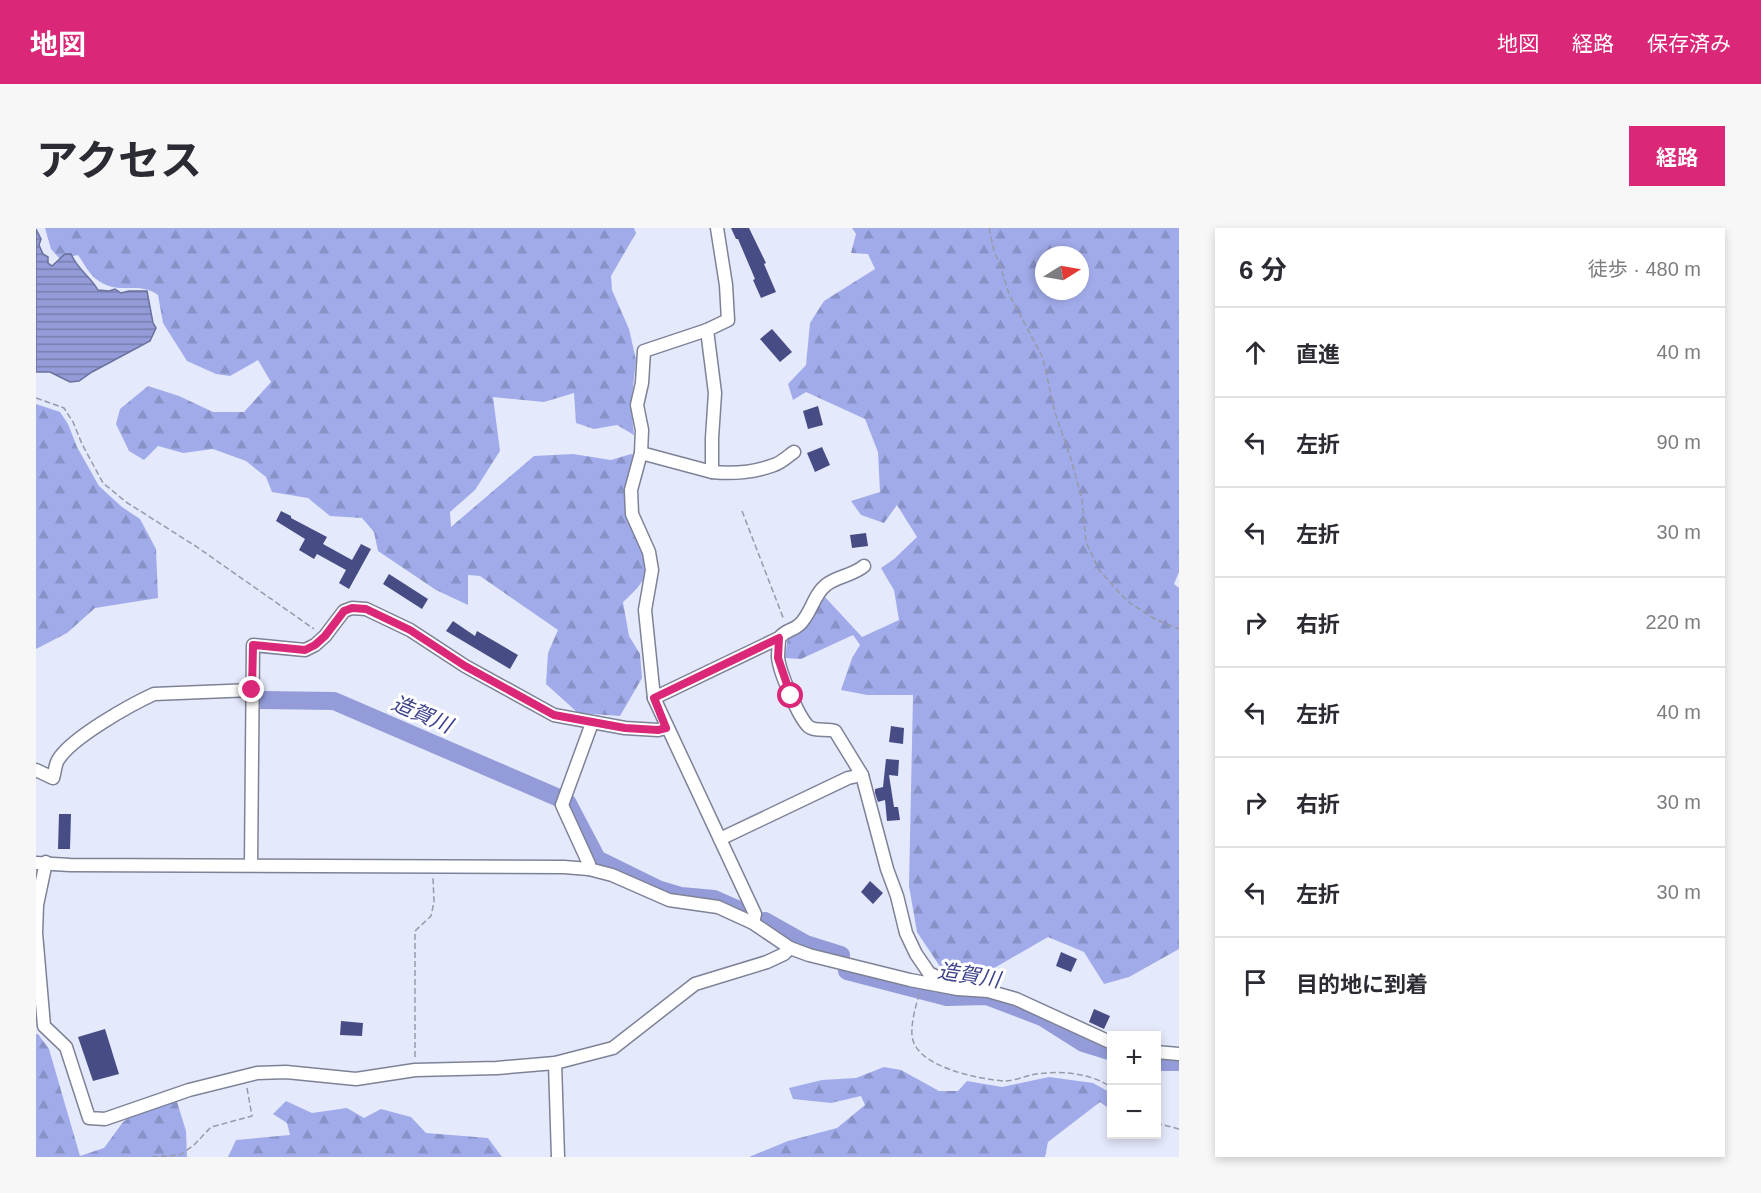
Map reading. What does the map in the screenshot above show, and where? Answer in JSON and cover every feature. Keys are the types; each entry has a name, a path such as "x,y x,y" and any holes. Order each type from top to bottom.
{"street":[{"path":"717,228 726,285 728,320 707,330 644,351 642,383 637,405 642,430 641,453 631,490 632,514 649,552 652,570 645,610 654,698 666,728 755,914 753,923"},
{"path":"707,330 715,393 712,472"},
{"path":"641,453 712,472 742,472 776,465 794,452"},
{"path":"654,698 799,626 820,591 828,583 855,573 864,566"},
{"path":"251,865 253,645 305,650 325,636 344,611 352,608 366,609 410,630 465,666 554,715 592,723 658,730 666,728"},
{"path":"783,634 778,658 791,696 807,725 813,729 835,731 862,775 906,933 916,954 929,973 941,979 956,980 958,989"},
{"path":"36,770 53,778 58,760 75,742 140,700 154,694 252,690"},
{"path":"589,869 590,864 562,805 592,723"},
{"path":"720,839 848,778 862,775"},
{"path":"789,948 784,954 767,962 695,984 613,1048 555,1063 497,1068 415,1070 356,1079 286,1072 257,1073 189,1090 105,1119 89,1118 66,1047 44,1026 36,933 37,905 41,862 70,865 434,866 589,869 612,875 669,900 718,907 753,923 789,948 809,955 910,980 958,989 988,991 1016,999 1107,1041"},
{"path":"1161,1052 1179,1054"},
{"path":"555,1063 558,1157"}],"path":[{"path":"989,228 994,251 1009,294 1043,358 1054,413 1071,459 1082,500 1086,543 1100,570 1127,601 1155,619 1179,629"},
{"path":"36,398 64,408 103,483 126,502 197,547 325,636"},
{"path":"742,511 783,634"},
{"path":"415,1070 415,931 431,916 434,902 434,866"},
{"path":"918,996 911,1036 928,1061 964,1074 1006,1081 1052,1073 1092,1078 1107,1086"},
{"path":"152,1157 180,1155 194,1145 211,1127 252,1116 244,1076"},
{"path":"1161,1125 1179,1130"}],"green space":[{"path":"45,228 634,228 636,233 611,276 612,290 629,329 636,360 631,405 634,435 617,425 594,429 576,423 574,393 544,402 493,397 500,451 475,490 450,512 451,527 534,456 573,454 611,460 635,455 625,509 629,524 645,558 646,573 643,580 623,602 629,636 640,654 642,678 620,716 578,713 546,684 548,653 558,630 480,576 468,575 468,605 436,590 378,551 374,532 362,518 330,516 308,498 272,492 266,477 246,461 213,449 183,453 158,446 144,460 129,451 116,424 120,409 148,386 179,396 213,412 244,412 271,382 258,360 230,376 216,374 187,361 163,323 158,295 144,289 106,285 93,276 78,255 60,259 51,249"},
{"path":"852,228 1179,228 1179,572 1174,584 1179,588 1179,949 1129,977 1104,984 1084,952 1048,937 984,974 941,968 917,932 909,886 913,695 867,695 841,690 852,658 860,645 853,635 801,659 785,658 788,636 805,624 825,597 862,637 899,620 894,590 881,568 917,537 897,505 884,523 861,515 851,501 880,492 878,452 865,419 806,392 793,400 788,384 806,365 810,323 824,301 875,269 868,254 851,253 856,234"},
{"path":"36,404 60,412 99,486 122,507 140,519 156,549 158,598 95,608 67,633 36,649"},
{"path":"36,1034 49,1049 80,1156 104,1148 123,1122 145,1107 177,1102 186,1131 187,1157 36,1157"},
{"path":"884,1067 901,1070 939,1091 958,1091 967,1081 1002,1087 1049,1077 1093,1083 1107,1091 1107,1107 1100,1102 1048,1142 1045,1157 749,1157 788,1141 837,1128 865,1105 861,1096 831,1103 793,1099 789,1088 822,1080 856,1078"},
{"path":"286,1101 312,1113 347,1108 364,1118 381,1109 411,1117 426,1133 488,1138 502,1157 228,1157 236,1140 290,1135 287,1123 273,1114"}],"shaded area":[{"path":"36,229 41,239 39,245 43,254 48,257 48,263 52,266 65,254 71,254 98,290 115,289 121,293 147,291 156,328 150,341 79,381 70,382 50,372 36,372"}],"building":[{"path":"731,228 749,228 766,263 764,264 776,292 761,298 738,239"},
{"path":"772,329 792,352 780,362 760,339"},
{"path":"818,406 823,425 808,429 803,411"},
{"path":"822,447 830,465 815,472 807,453"},
{"path":"281,511 327,537 323,544 352,560 361,544 371,549 349,589 339,583 346,570 317,554 314,559 299,550 305,539 276,521"},
{"path":"866,533 868,546 852,548 850,535"},
{"path":"389,574 428,599 422,609 383,584"},
{"path":"453,621 475,636 477,631 518,655 510,669 446,631"},
{"path":"891,726 904,728 903,744 889,742"},
{"path":"886,759 899,760 898,776 889,775 894,807 898,807 900,820 887,821 885,800 878,802 875,793 875,789 883,787"},
{"path":"59,814 71,814 70,849 58,849"},
{"path":"870,881 883,893 873,904 861,892"},
{"path":"1061,952 1077,959 1071,972 1056,966"},
{"path":"1094,1009 1110,1016 1104,1029 1089,1022"},
{"path":"341,1021 363,1023 362,1036 340,1035"},
{"path":"105,1029 119,1074 93,1081 78,1037"}],"waterway":[{"name":"造賀川","path":"261,700 334,701 559,798"},
{"name":"造賀川","path":"567,802 597,859 658,889 681,896 714,899 748,914"},
{"name":"造賀川","path":"765,921 806,944 841,955"},
{"name":"造賀川","path":"847,971 947,997 987,996 1042,1017 1083,1043 1107,1050"},
{"name":"造賀川","path":"1161,1062 1179,1062"}],"route":[{"path":"252,690 253,645 305,650 325,636 344,611 352,608 366,609 410,630 465,666 554,715 592,723 625,728 658,730 666,728 654,698 779,638 778,658 791,696"}]}
